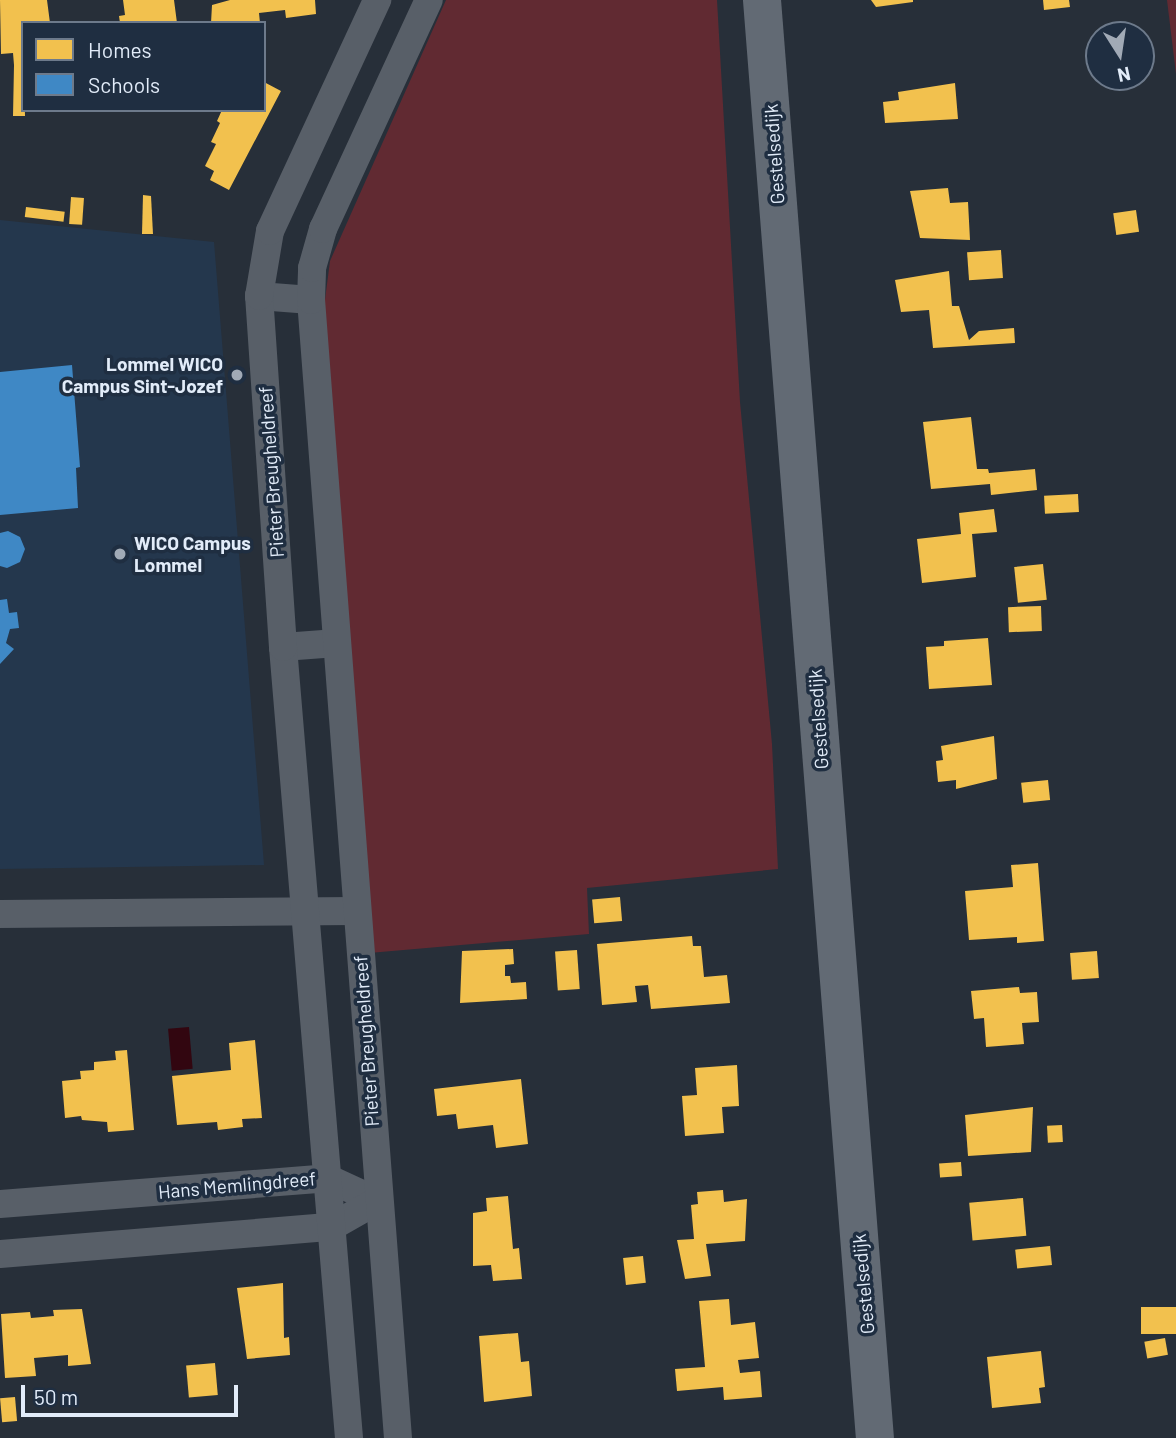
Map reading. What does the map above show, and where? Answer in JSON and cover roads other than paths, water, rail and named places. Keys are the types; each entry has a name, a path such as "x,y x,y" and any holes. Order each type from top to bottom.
{"main road":[{"name":"Gestelsedijk","path":"762,0 875,1438"}],"street":[{"name":"Pieter Breugheldreef","path":"349,1438 283,647 260,296 270,231 377,0"},
{"name":"Pieter Breugheldreef","path":"398,1438 377,1201 311,300 312,268 323,229 429,0"},
{"path":"260,296 311,300"},
{"path":"283,647 337,643"},
{"path":"0,914 304,909 356,911"},
{"name":"Hans Memlingdreef","path":"0,1204 327,1178 377,1201"},
{"path":"0,1254 331,1227 377,1201"}],"place":[{"name":"Lommel WICO Campus Sint-Jozef","path":"237,375"},
{"name":"WICO Campus Lommel","path":"120,554"}]}
